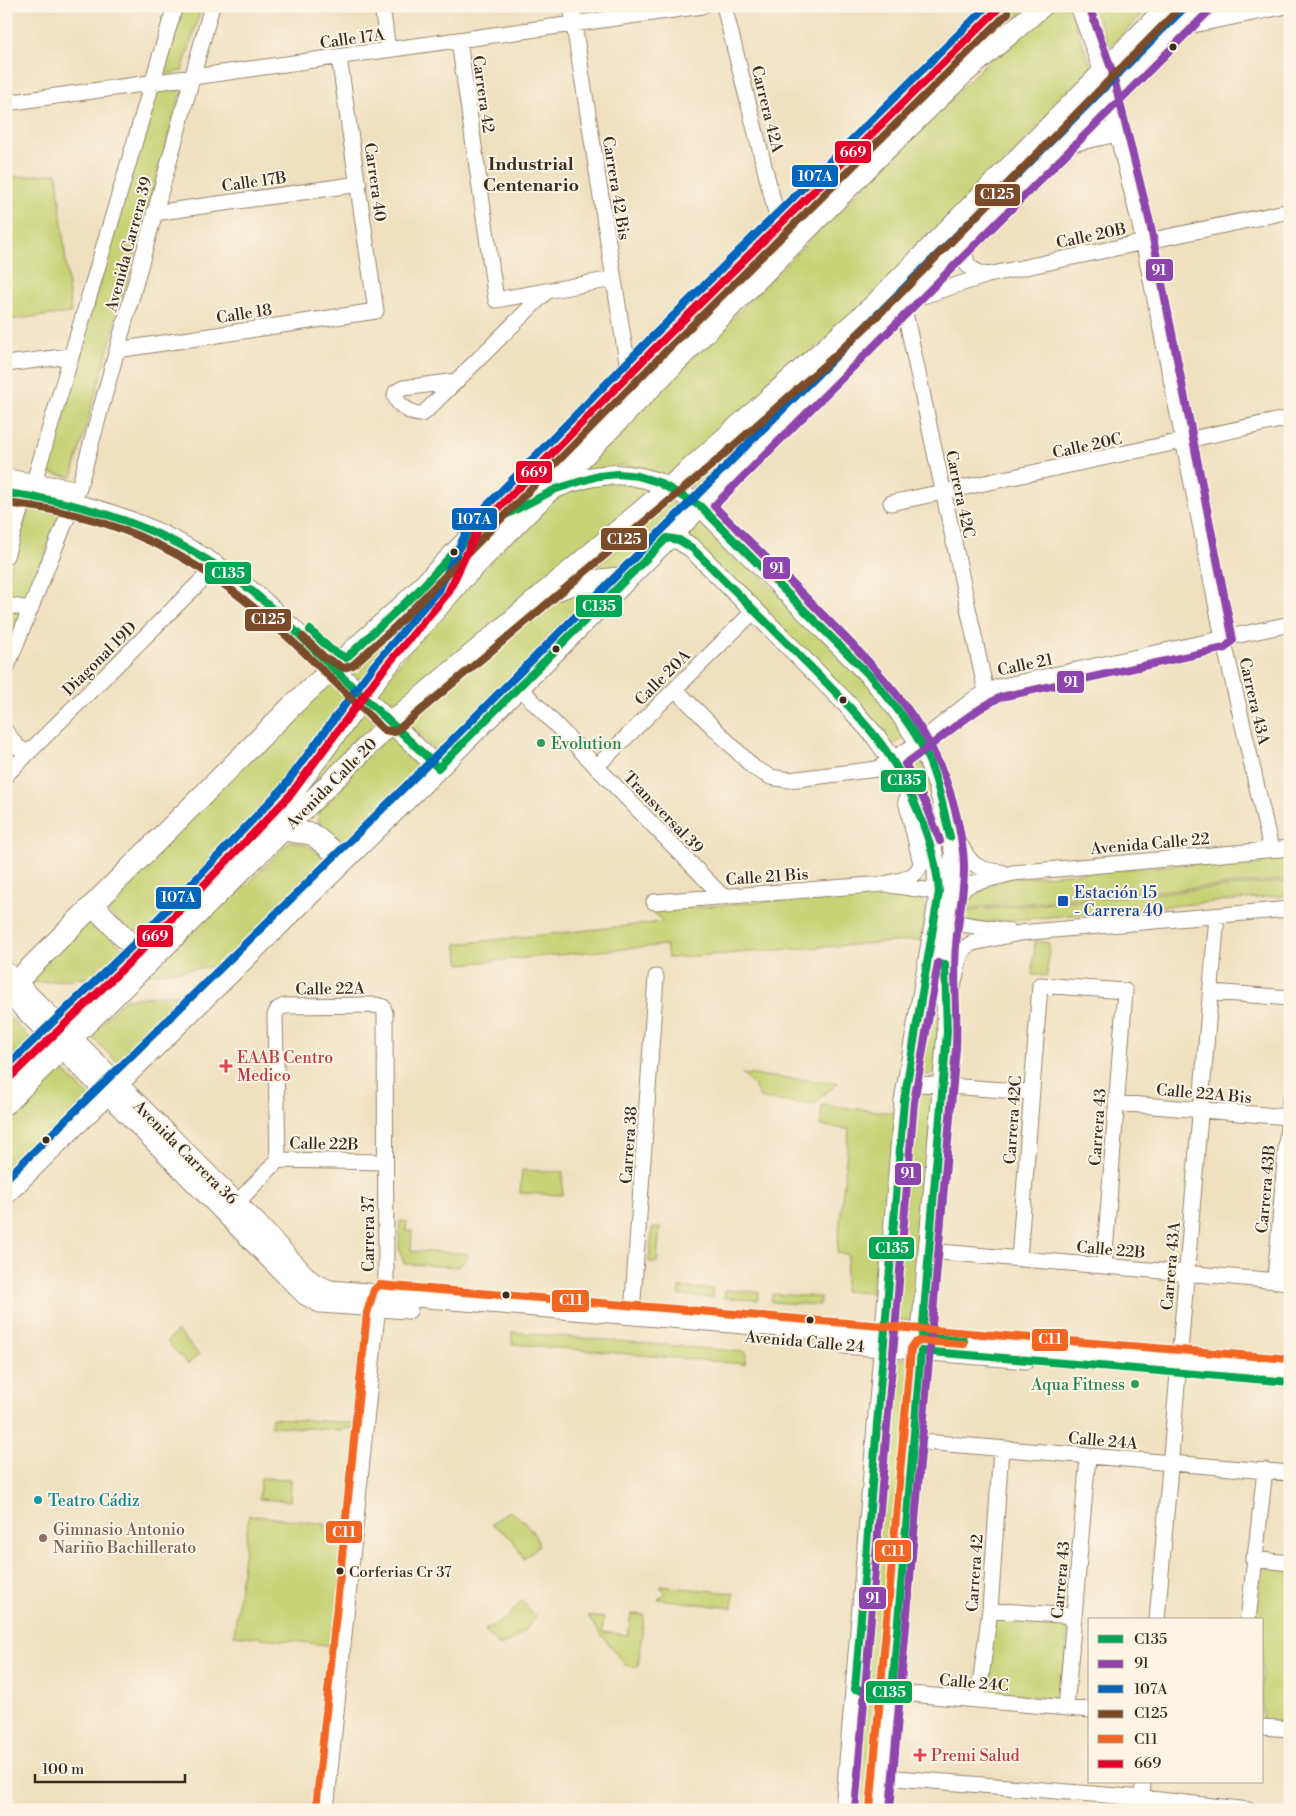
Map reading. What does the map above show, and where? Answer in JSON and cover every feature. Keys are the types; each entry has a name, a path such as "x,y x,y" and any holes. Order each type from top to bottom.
{"highway":[{"path":"8,986 340,663 404,605 568,436 1001,6"},
{"name":"Avenida Calle 20","path":"62,1038 139,953 254,836 291,794 405,642 448,593 785,249 878,157 963,74 1042,6"},
{"name":"Avenida Calle 20","path":"6,1193 438,768 760,445 1110,65 1168,6"},
{"name":"Avenida Calle 20","path":"62,1038 283,830 391,723 739,426 962,244 1200,6"},
{"path":"1110,65 1148,58"},
{"path":"876,130 878,157"},
{"path":"1062,143 1117,131"},
{"path":"739,426 760,445"},
{"path":"568,436 598,440"},
{"path":"448,593 478,529"},
{"path":"540,597 575,583 628,577"},
{"path":"283,830 312,834 338,855 350,854"},
{"path":"93,905 139,953"},
{"path":"6,1081 62,1038"},
{"path":"6,1103 62,1038"}],"main road":[{"path":"478,529 546,493 583,478 605,475 643,477 671,486 700,506 871,678 920,742 935,776 954,851 906,1082 844,1810"},
{"path":"6,479 22,490 75,497 145,513 200,540 262,584 330,650 363,697 438,768"},
{"path":"75,497 158,532 216,566 340,663"},
{"path":"667,538 679,540 692,548 753,612 846,703 876,737 894,765 929,836 945,895 948,922 945,954 947,1018 943,1085 892,1692 880,1810"},
{"name":"Avenida Carrera 36","path":"8,986 231,1209 314,1283 330,1290 381,1301"},
{"name":"Avenida Calle 24","path":"381,1301 632,1314 884,1341"},
{"name":"Avenida Calle 24","path":"381,1301 640,1326 884,1341 1179,1366 1290,1369"},
{"name":"Avenida Calle 24","path":"1179,1366 1290,1382"}],"street":[{"name":"Avenida Carrera 39","path":"6,556 22,490 70,356 175,6"},
{"name":"Avenida Carrera 39","path":"6,669 75,497 212,6"},
{"path":"382,6 388,50"},
{"name":"Carrera 42 Bis","path":"572,6 629,375"},
{"name":"Calle 17A","path":"6,103 702,6"},
{"name":"Carrera 42A","path":"724,6 785,249"},
{"name":"Carrera 43A","path":"1078,6 1110,65 1109,97 1143,242 1223,638 1271,849"},
{"path":"1178,28 1287,6"},
{"name":"Carrera 42","path":"459,40 496,300 548,291"},
{"name":"Carrera 40","path":"339,57 376,311"},
{"name":"Calle 17B","path":"154,213 359,184"},
{"name":"Calle 20B","path":"896,296 1290,211"},
{"path":"962,244 968,266 979,273 988,275"},
{"path":"457,381 548,291 613,279"},
{"name":"Carrera 42C","path":"896,296 986,692"},
{"name":"Calle 18","path":"117,350 376,311"},
{"path":"6,364 70,356"},
{"name":"Calle 20C","path":"891,503 1290,418"},
{"name":"Diagonal 19D","path":"6,775 216,566"},
{"path":"6,605 30,609"},
{"name":"Calle 20A","path":"596,767 753,612"},
{"name":"Calle 21","path":"675,689 754,768 771,778 789,780 872,771 894,765 959,710 986,692 1290,624"},
{"name":"Transversal 39","path":"518,687 722,897"},
{"path":"6,732 18,747 28,753"},
{"name":"Calle 21 Bis","path":"654,902 884,884 914,876 919,870 921,863 910,814 894,765"},
{"name":"Avenida Calle 22","path":"946,818 966,855 976,867 987,872 1013,873 1290,848"},
{"name":"Avenida Calle 22","path":"945,895 970,884 1013,873"},
{"name":"Calle 21 Bis","path":"884,884 945,895"},
{"path":"947,1018 958,959 964,948 974,942 1020,933 1290,909"},
{"name":"Carrera 43A","path":"1157,1618 1217,916"},
{"path":"948,922 1020,933"},
{"name":"Carrera 38","path":"632,1314 656,977"},
{"name":"Carrera 42C","path":"1019,1259 1040,984"},
{"name":"Carrera 43","path":"1040,984 1125,991 1104,1266"},
{"path":"1211,992 1290,998"},
{"name":"Calle 22A","path":"278,1160 275,1015 278,1009 284,1006 380,1005 385,1013"},
{"name":"Carrera 37","path":"326,1810 381,1301 386,1285 385,1013"},
{"path":"906,1082 1032,1092"},
{"name":"Carrera 43B","path":"1282,1282 1290,1100"},
{"name":"Calle 22A Bis","path":"1116,1103 1288,1117"},
{"name":"Calle 22B","path":"231,1209 278,1160 385,1162"},
{"name":"Calle 22B","path":"929,1251 1282,1282"},
{"name":"Calle 24A","path":"913,1442 1290,1472"},
{"name":"Carrera 42","path":"978,1700 990,1610 1001,1449"},
{"name":"Carrera 43","path":"1066,1708 1088,1456"},
{"path":"1248,1618 1253,1559 1265,1470"},
{"path":"1253,1559 1290,1563"},
{"path":"990,1610 1074,1616"},
{"name":"Calle 24C","path":"855,1688 1088,1710"},
{"path":"1264,1726 1290,1729"},
{"path":"884,1777 1141,1804 1248,1810"},
{"path":"1141,1804 1143,1784"}],"green space":[{"path":"183,6 202,6 182,71 163,75"},
{"path":"1008,6 1029,6 890,135 883,129"},
{"path":"1053,6 1068,6 1093,71 877,293 669,478 625,465 579,472 992,57"},
{"path":"1092,6 1151,6 1110,47"},
{"path":"181,90 72,477 44,472 156,91"},
{"path":"57,173 71,313 6,320 6,178"},
{"path":"771,240 776,248 595,427 576,433"},
{"path":"877,313 758,436 752,427"},
{"path":"738,438 749,445 701,496 693,491 689,483"},
{"path":"619,482 657,489 412,692 402,698 388,702 371,697 453,600 544,506 569,492 594,484"},
{"path":"674,496 692,509 627,569 587,575 636,534 641,523"},
{"path":"29,508 61,513 6,654 6,582"},
{"path":"699,514 866,683 885,706 905,737 893,745 678,535"},
{"path":"449,577 363,682 346,668 365,657"},
{"path":"610,590 440,756 404,722 550,601 565,591"},
{"path":"330,676 352,698 256,822 139,943 102,905"},
{"path":"362,711 378,725 316,785 311,780"},
{"path":"392,733 427,768 346,848 320,826 318,814 347,782 354,769"},
{"path":"913,756 922,759 947,847 947,899 904,765"},
{"path":"290,841 317,851 327,866 228,965 148,974 222,899 246,886"},
{"path":"1290,855 1290,879 955,910 961,891 1007,879"},
{"path":"1290,881 1290,895 983,923 960,922 955,912"},
{"path":"882,891 919,897 926,908 921,940 668,958 666,945 460,964 456,944 663,922 653,911"},
{"path":"91,916 127,954 104,976 34,983 29,978"},
{"path":"1035,941 1049,943 1047,976 1032,975"},
{"path":"936,960 941,989 935,1072 928,1075 922,1074 919,1069"},
{"path":"200,992 122,1067 90,1035 125,999"},
{"path":"6,1014 35,1043 6,1072"},
{"path":"57,1065 93,1100 6,1185 6,1115"},
{"path":"742,1074 839,1083 824,1094 815,1105 761,1099 754,1086"},
{"path":"918,1092 933,1094 917,1321 895,1320 914,1094"},
{"path":"822,1105 896,1113 880,1294 844,1291 848,1254 837,1253 849,1129 820,1126"},
{"path":"522,1170 563,1172 562,1195 520,1193"},
{"path":"400,1221 407,1222 406,1231 412,1231 411,1251 466,1253 469,1257 458,1267 404,1264 399,1249"},
{"path":"652,1228 660,1228 657,1262 649,1262"},
{"path":"679,1288 713,1289 713,1297 679,1296"},
{"path":"725,1290 759,1292 758,1300 724,1298"},
{"path":"772,1294 820,1297 820,1305 772,1302"},
{"path":"177,1331 199,1354 188,1364 167,1342"},
{"path":"512,1332 746,1352 745,1364 512,1344"},
{"path":"891,1358 915,1360 887,1678 864,1676"},
{"path":"272,1418 354,1423 354,1427 341,1430 271,1426"},
{"path":"261,1478 291,1479 290,1501 259,1499"},
{"path":"508,1511 527,1525 539,1545 524,1559 512,1539 492,1524"},
{"path":"249,1515 326,1524 325,1532 346,1559 337,1646 234,1635"},
{"path":"1261,1567 1290,1570 1290,1724 1264,1721 1264,1618 1255,1618"},
{"path":"660,1586 734,1593 732,1608 658,1599 666,1593"},
{"path":"522,1600 535,1617 519,1635 509,1642 498,1646 485,1630 506,1619"},
{"path":"631,1614 644,1615 638,1667 625,1665 587,1616 604,1618 602,1632 628,1635"},
{"path":"994,1616 1069,1623 1061,1699 986,1692"},
{"path":"860,1699 885,1701 874,1810 850,1810"}],"transit line":[{"name":"107A","path":"6,1067 132,946 283,788 375,664 440,588 471,522 650,339 987,6"},
{"name":"669","path":"6,1081 139,953 291,794 383,670 448,593 478,529 657,346 1001,6"},
{"name":"91","path":"940,841 926,804 905,764 964,720 1001,697 1225,648 1233,640 1150,223 1112,71 1089,6"},
{"name":"107A","path":"6,1179 421,771 1186,6"},
{"name":"C125","path":"303,637 324,657 344,668 353,665 394,628 664,353 1008,13"},
{"name":"C125","path":"6,503 69,513 124,530 172,552 217,579 258,611 299,647 384,730 395,732 713,464 837,354 897,297 1175,13"},
{"name":"91","path":"890,1810 956,1048 955,959 964,875 963,851 956,813 945,778 931,747 895,692 848,640 714,506 1207,13"},
{"name":"C135","path":"310,630 330,649 346,658 419,590 460,546 480,528 556,489 598,476 618,474 638,476 658,482 700,506 871,677 886,695 907,722 930,762 950,837"},
{"name":"C135","path":"6,493 72,505 104,514 136,525 196,553 252,591 274,610 438,768 667,538 679,540 692,548 835,692 887,752 918,810 932,852 939,892 904,1101 855,1689 892,1692 921,1351 1290,1382"},
{"name":"91","path":"855,1810 914,1102 938,963"},
{"name":"C135","path":"945,964 947,1032 922,1337 964,1341"},
{"name":"C11","path":"316,1809 367,1313 374,1290 379,1285 1290,1359"},
{"name":"C11","path":"870,1809 911,1349 915,1343 920,1341 964,1344"}],"place":[{"name":"Evolution","path":"541,743"},
{"name":"Estación 15 - Carrera 40","path":"1063,901"},
{"name":"EAAB Centro Medico","path":"226,1066"},
{"name":"Aqua Fitness","path":"1135,1384"},
{"name":"Teatro Cádiz","path":"38,1500"},
{"name":"Gimnasio Antonio Nariño Bachillerato","path":"43,1538"},
{"name":"Corferias Cr 37","path":"340,1571"},
{"name":"Premi Salud","path":"920,1755"}],"district":[{"name":"Industrial Centenario","path":"531,174"}]}
